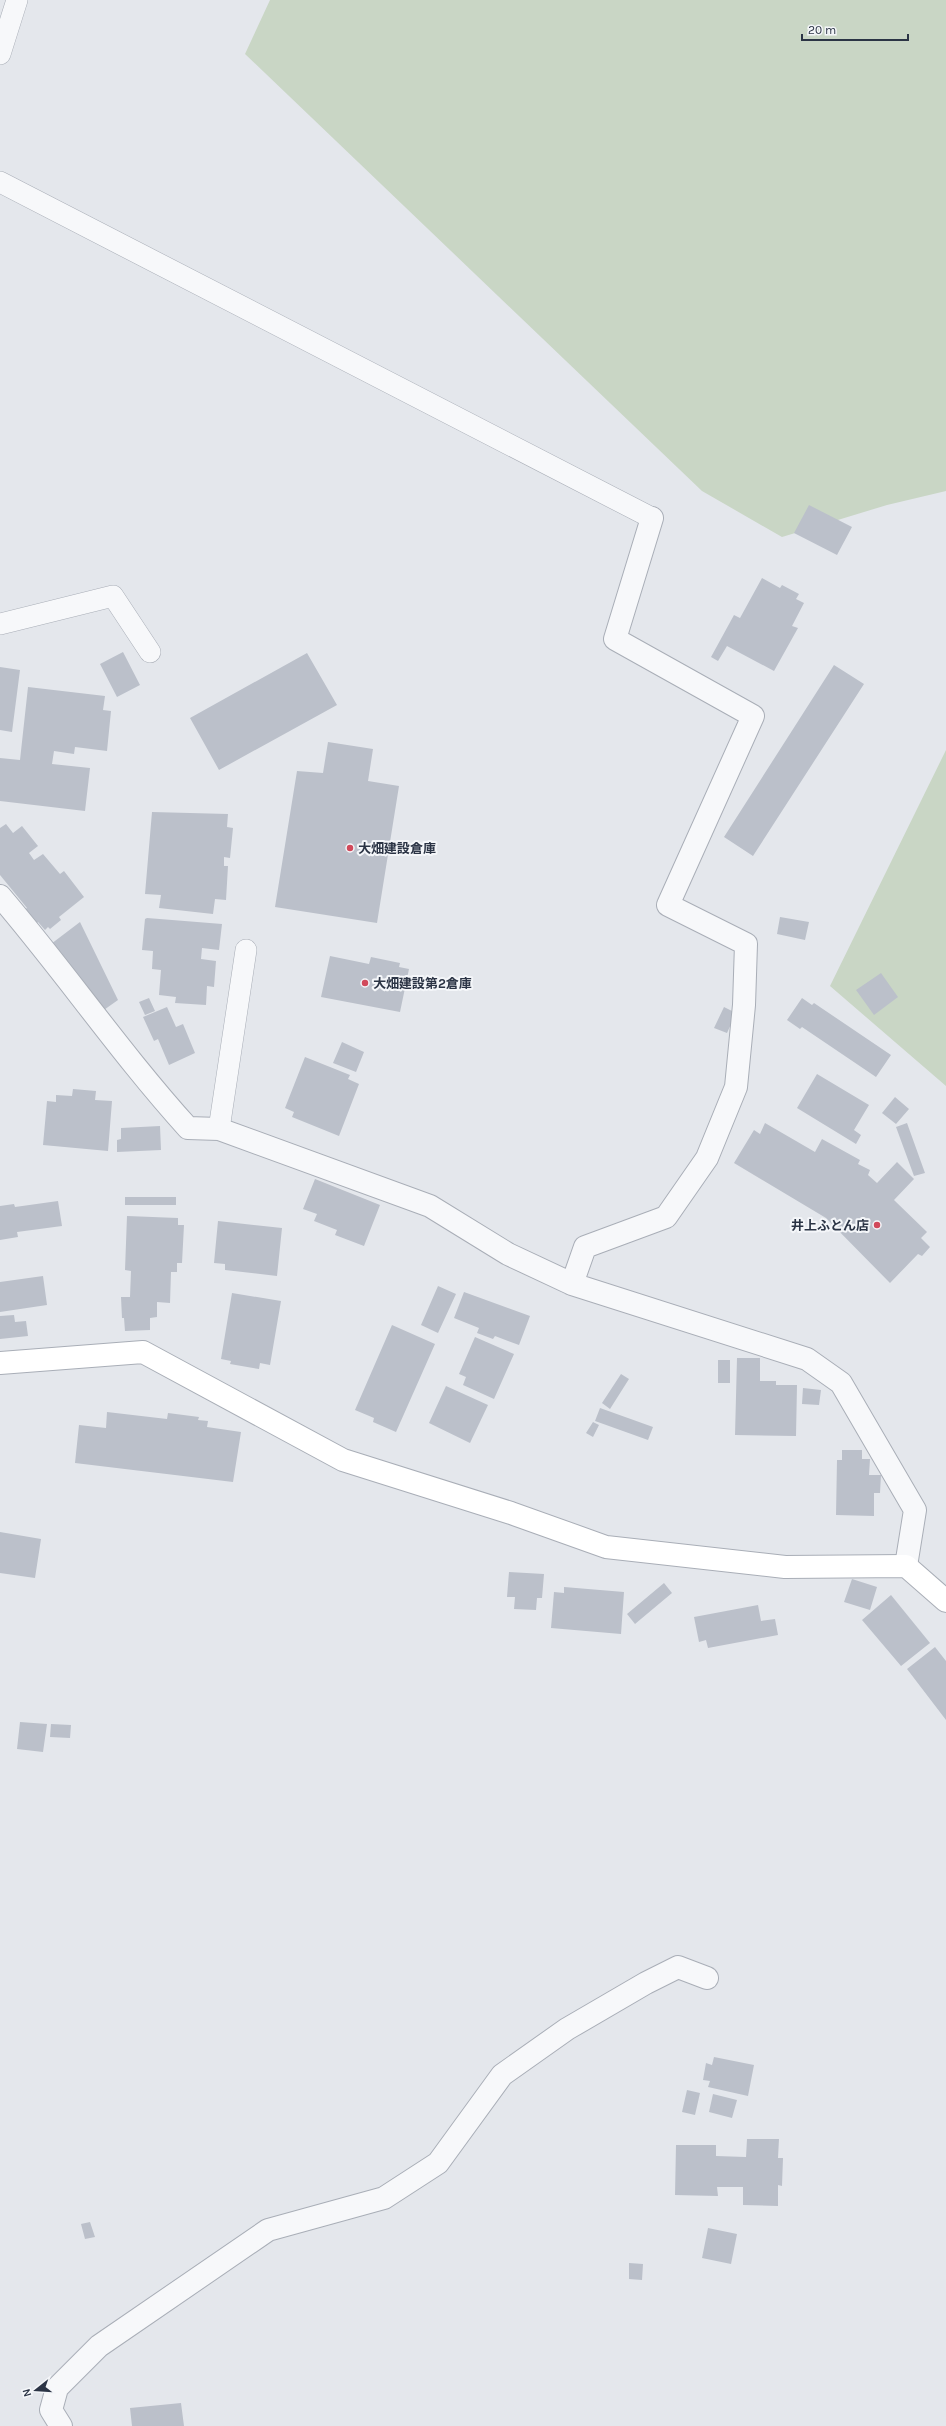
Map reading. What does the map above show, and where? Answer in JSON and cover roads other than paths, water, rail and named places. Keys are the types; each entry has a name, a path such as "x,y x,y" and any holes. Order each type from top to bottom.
{"street":[{"path":"572,1284 585,1247 666,1217 707,1158 736,1087 744,1005 746,944 668,905 753,716 615,639 652,518"},
{"path":"0,896 47,951 143,1078 188,1128 219,1129 430,1206 508,1254 572,1284 807,1359 841,1383 915,1510 906,1566"},
{"path":"0,1363 143,1352 343,1460 511,1513 606,1547 785,1566 906,1566 946,1601"},
{"path":"61,2426 51,2410 56,2388 98,2346 268,2230 384,2198 438,2163 502,2075 567,2029 678,1967 707,1978"}],"lane":[{"path":"0,54 17,0"},
{"path":"0,182 652,518"},
{"path":"0,624 113,596 150,652"},
{"path":"219,1129 246,950"}],"place":[{"name":"大畑建設倉庫","path":"350,848"},
{"name":"大畑建設第2倉庫","path":"365,983"},
{"name":"井上ふとん店","path":"877,1225"}]}
